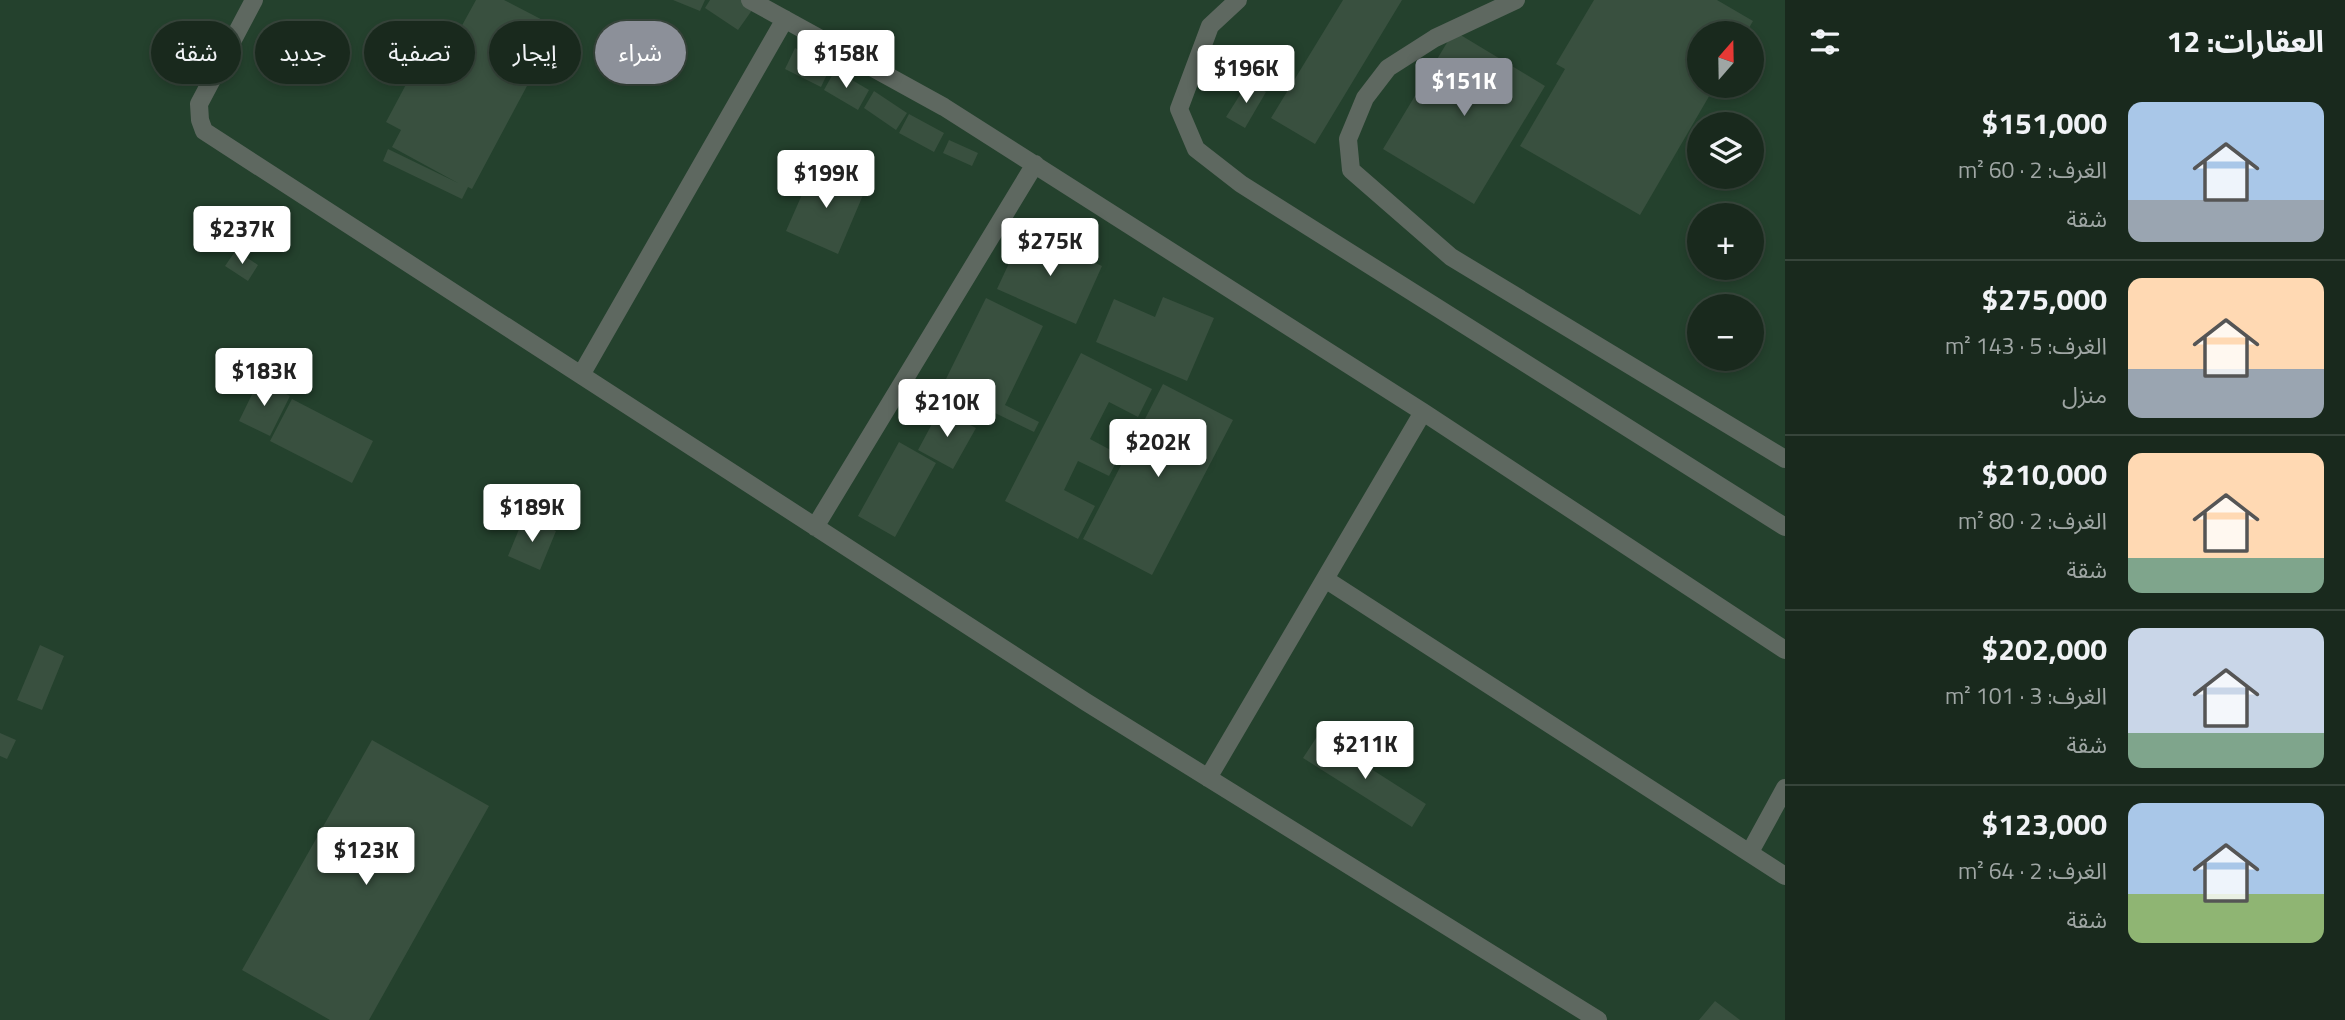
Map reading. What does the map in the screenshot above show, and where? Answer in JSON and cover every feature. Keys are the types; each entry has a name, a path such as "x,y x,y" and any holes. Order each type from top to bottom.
{"lane":[{"path":"254,0 199,104 204,131 1086,702 1598,1020"},
{"path":"750,0 944,107 1035,164 1423,412 1785,650"},
{"path":"1238,0 1210,26 1179,109 1196,149 1252,191 1785,527"},
{"path":"1516,0 1436,38 1388,68 1365,97 1348,139 1352,170 1451,257 1785,459"},
{"path":"581,375 785,19"},
{"path":"816,527 1035,164"},
{"path":"1208,778 1423,412"},
{"path":"1325,579 1785,876"},
{"path":"1750,852 1785,788"}],"shaded area":[{"path":"0,0 1785,0 1785,1020 0,1020"}],"building":[{"path":"476,0 504,0 544,21 489,21 489,84 528,84 472,189 468,187 462,199 383,161 388,149 458,183 392,147 401,130 386,122 406,84 475,84 475,21 464,21"},
{"path":"673,0 705,0 700,11"},
{"path":"710,0 747,0 755,6 738,30 705,8"},
{"path":"1343,0 1402,0 1315,144 1271,118"},
{"path":"1594,0 1717,0 1753,21 1687,21 1687,98 1708,98 1700,112 1687,112 1687,134 1640,215 1520,146 1565,69 1556,64"},
{"path":"1454,31 1545,86 1474,204 1383,149"},
{"path":"795,48 831,66 821,87 785,69"},
{"path":"835,70 869,90 858,110 824,90"},
{"path":"1248,82 1266,92 1245,128 1226,117"},
{"path":"874,91 907,113 896,130 864,108"},
{"path":"909,114 944,133 934,152 899,133"},
{"path":"949,140 978,153 972,166 943,153"},
{"path":"815,165 866,188 838,254 786,231"},
{"path":"1024,231 1102,266 1076,324 997,289"},
{"path":"236,250 258,265 248,281 225,266"},
{"path":"1163,297 1214,318 1187,381 1096,342 1114,299 1155,317"},
{"path":"986,298 1043,326 1005,405 1039,422 1034,432 942,387"},
{"path":"1081,353 1152,389 1138,417 1109,402 1090,439 1120,455 1109,476 1078,461 1064,490 1095,506 1078,539 1005,501"},
{"path":"259,380 290,396 270,436 239,421"},
{"path":"1163,384 1233,420 1152,575 1083,539"},
{"path":"926,391 940,396 933,419 919,415"},
{"path":"292,399 373,441 352,483 270,441"},
{"path":"940,409 976,428 953,469 918,450"},
{"path":"899,442 936,463 895,537 858,516"},
{"path":"524,517 556,531 540,570 508,556"},
{"path":"40,645 64,656 42,710 17,700"},
{"path":"0,733 16,740 7,759 0,756"},
{"path":"1318,735 1426,804 1412,827 1303,758"},
{"path":"372,740 489,806 369,1020 330,1020 242,970"},
{"path":"1715,1001 1740,1020 1699,1020"}]}
